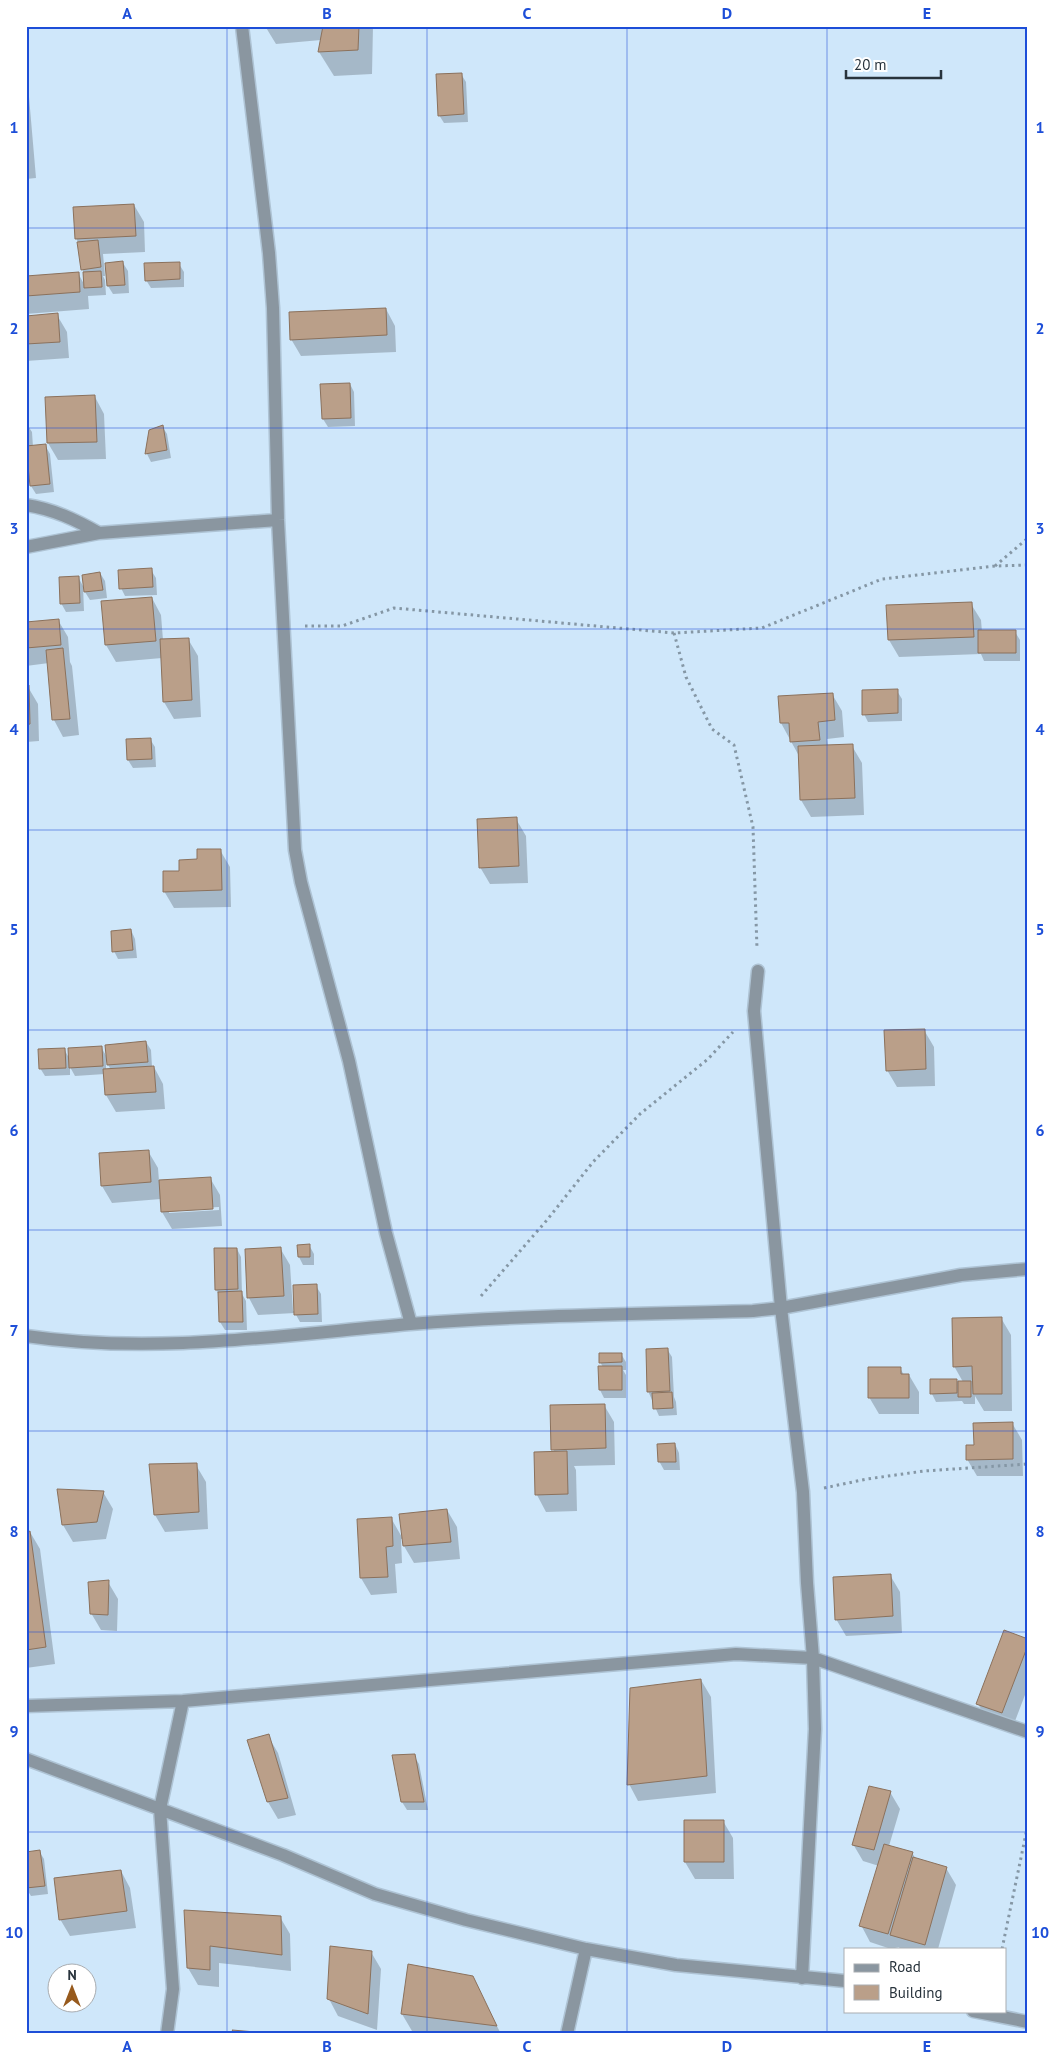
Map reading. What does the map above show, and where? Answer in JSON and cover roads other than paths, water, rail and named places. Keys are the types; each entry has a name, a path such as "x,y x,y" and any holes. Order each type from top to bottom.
{"street":[{"path":"242,26 269,253 273,308 278,520 295,850 301,882 349,1061 386,1233 411,1324"},
{"path":"26,505 66,515 99,533"},
{"path":"26,547 99,533 278,520"},
{"path":"758,971 754,1011 781,1308 803,1492 806,1583 813,1658 815,1729 802,1978"},
{"path":"26,1336 61,1341 151,1344 277,1338 411,1324 753,1311 781,1308 961,1275 1028,1268"},
{"path":"26,1706 183,1701 736,1654 813,1658 1028,1732"},
{"path":"167,2034 173,1989 160,1809 183,1701"},
{"path":"26,1759 283,1854 375,1894 466,1920 586,1948 676,1965 844,1981"},
{"path":"567,2034 586,1948"},
{"path":"978,2012 1028,2022"}]}
